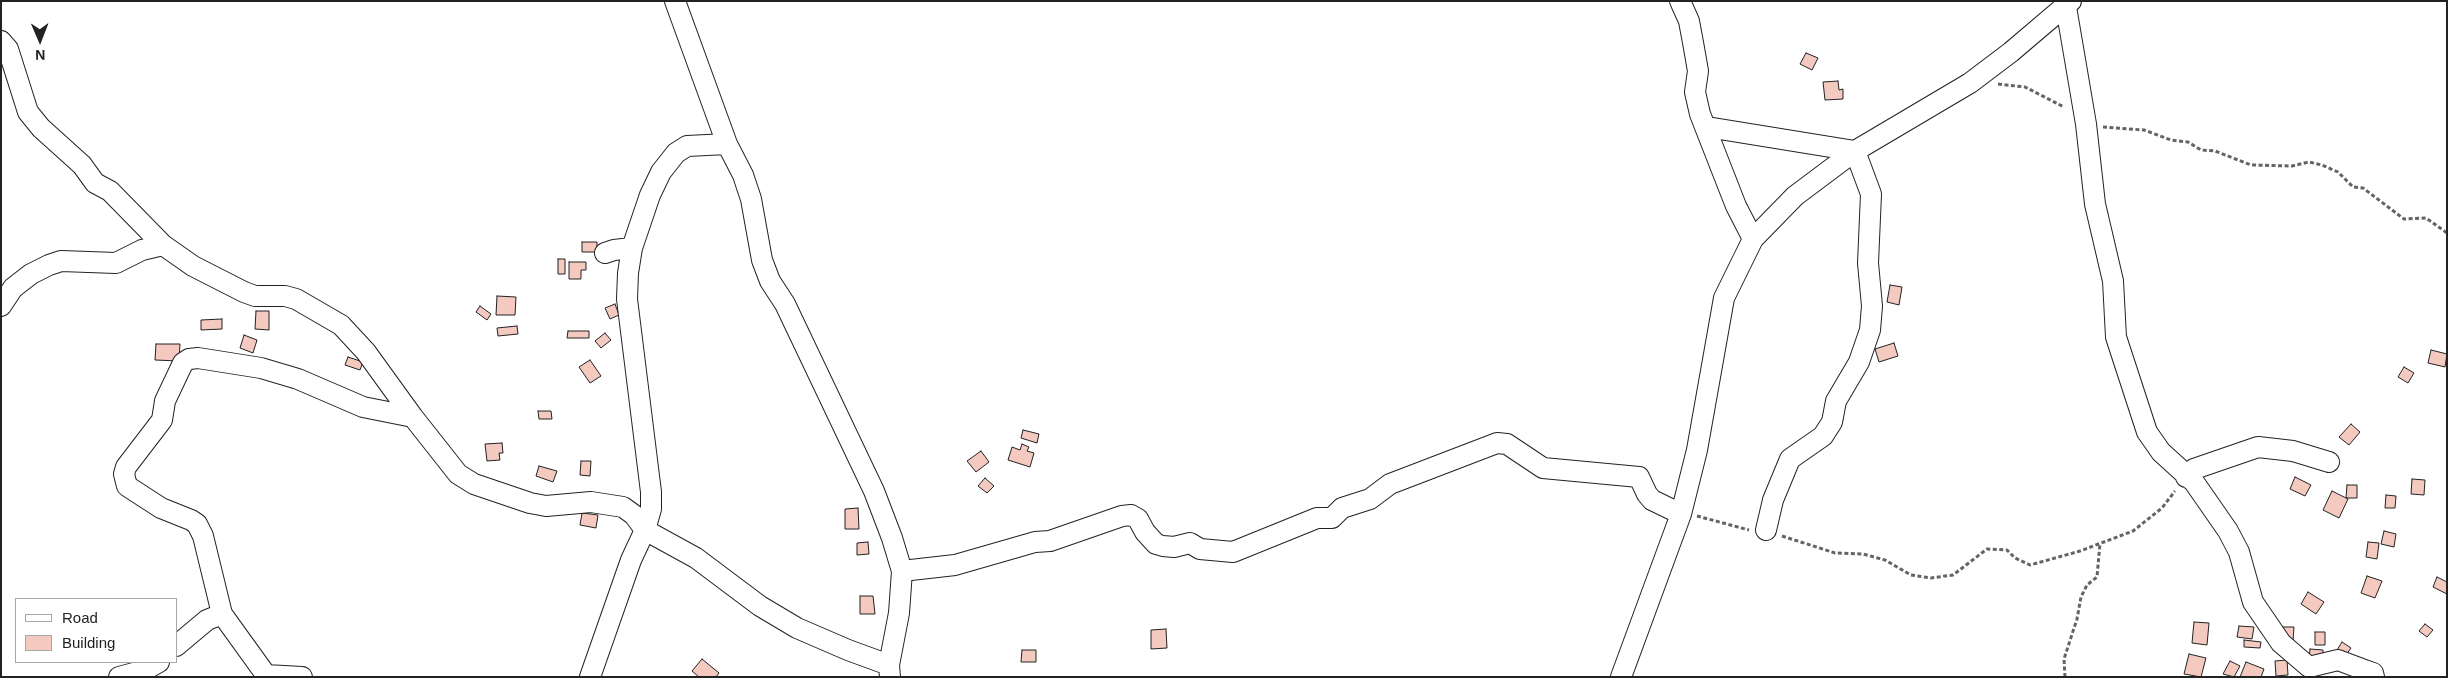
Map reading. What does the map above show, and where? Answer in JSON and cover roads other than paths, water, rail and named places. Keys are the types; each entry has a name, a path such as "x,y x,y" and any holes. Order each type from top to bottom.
{"street":[{"path":"1,41 8,49 28,112 42,128 82,165 95,182 110,191 163,245 193,266 255,296 285,296 296,299 341,325 366,352 413,417 458,474 474,484 530,503 546,506 591,502 623,507 634,514 645,530 696,558 760,606 797,628 848,650 889,671 899,613 902,571 874,490 785,304 770,281 762,260 751,200 743,175 727,144 675,1"},
{"path":"1680,1 1689,21 1698,71 1696,98 1700,114 1726,183 1753,239"},
{"path":"1621,677 1681,514 1698,450 1724,298 1753,239 1795,196 1855,151 1970,83 2067,3"},
{"path":"2067,3 2086,124 2096,204 2113,281 2116,337 2148,432 2161,452 2208,501 2228,531 2239,552 2253,602 2281,643 2309,667 2338,660 2362,668 2373,674 2374,677"},
{"path":"1706,128 1855,151"},
{"path":"590,677 631,560 645,530 651,509 651,492 628,299 628,273 632,248 650,195 661,172 676,153 687,146 727,144"},
{"path":"1766,530 1773,500 1790,459 1823,436 1832,422 1836,402 1859,362 1870,330 1872,306 1868,263 1871,194 1855,151"},
{"path":"1,306 13,288 48,264 61,261 116,263 142,250 163,245"},
{"path":"605,253 632,248"},
{"path":"302,677 266,675 222,614 204,536 197,524 161,508 127,486 124,478 126,467 162,420 165,401 183,363 189,359 198,358 261,368 298,379 363,407 413,417"},
{"path":"902,571 955,564 1036,542 1050,541 1122,516 1131,515 1138,519 1145,532 1156,544 1168,547 1190,543 1200,548 1233,552 1317,518 1334,517 1342,508 1370,498 1390,484 1497,443 1507,444 1543,468 1639,477 1652,500 1681,514"},
{"path":"2186,477 2194,469 2258,447 2293,450 2329,462"},
{"path":"178,644 208,620 222,614"},
{"path":"119,677 145,670 157,663"}]}
